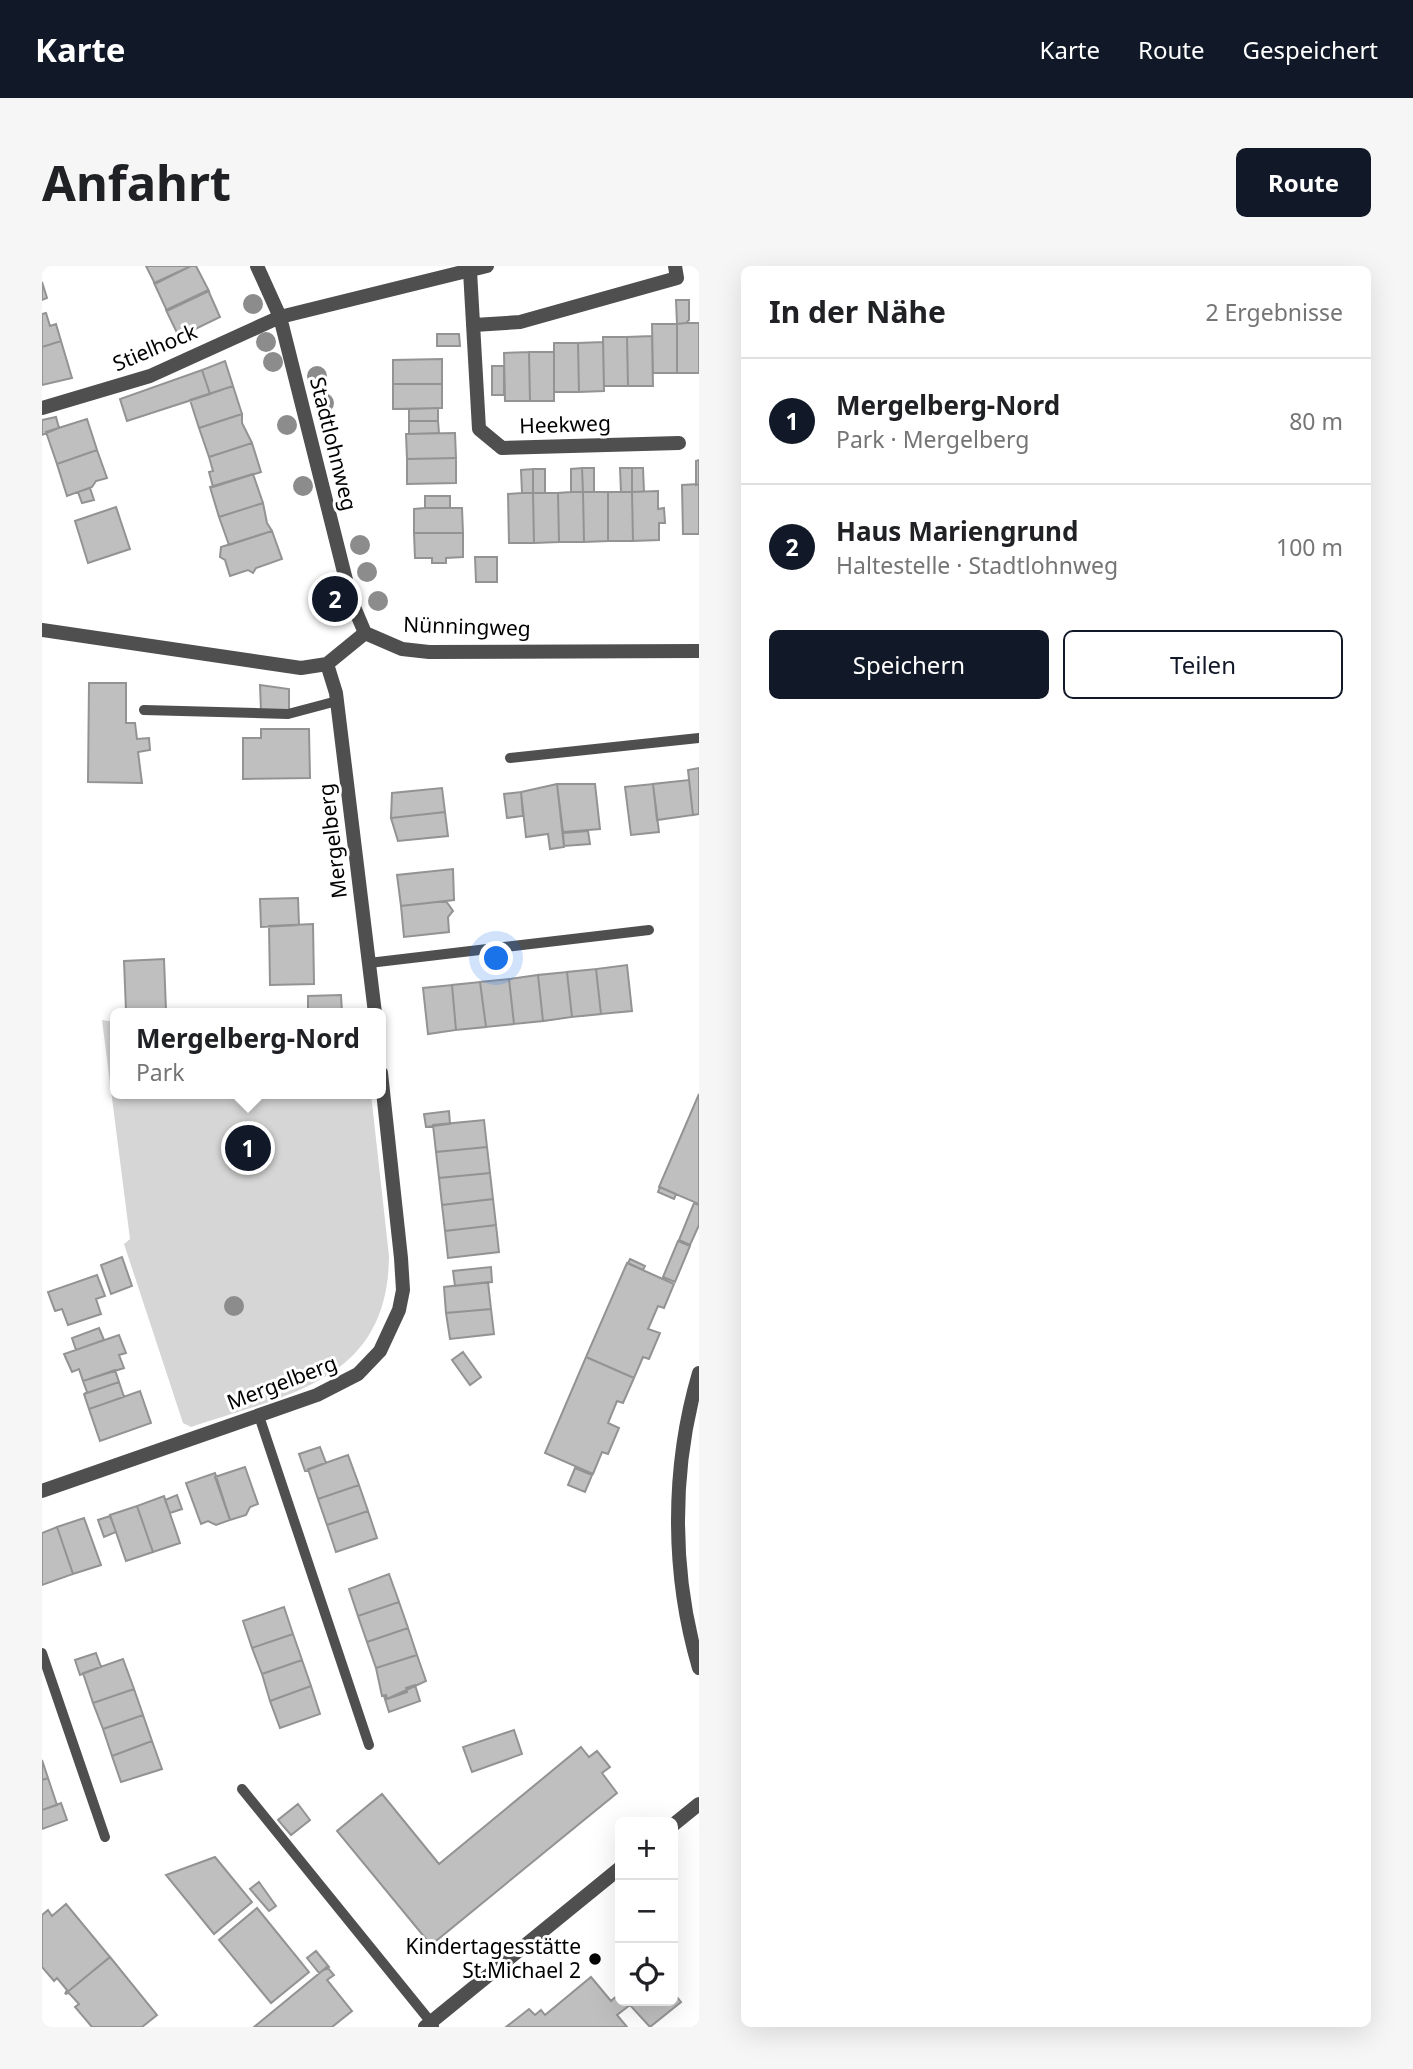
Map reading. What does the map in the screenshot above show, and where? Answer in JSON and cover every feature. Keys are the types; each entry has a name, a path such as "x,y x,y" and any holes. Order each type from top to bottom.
{"street":[{"name":"Stadtlohnweg","path":"257,266 280,317 351,600 365,633"},
{"path":"280,317 487,266"},
{"path":"474,325 520,322 677,278 675,266"},
{"name":"Heekweg","path":"470,271 479,429 502,448 679,443"},
{"name":"Stielhock","path":"42,408 98,394 150,376 280,317"},
{"path":"42,630 282,666 327,664 365,633"},
{"name":"Nünningweg","path":"365,633 402,649 429,652 699,651"},
{"name":"Mergelberg","path":"327,664 337,701 374,1008"},
{"name":"Mergelberg","path":"42,1491 317,1395 358,1374 380,1352 399,1310 403,1290 384,1099"},
{"path":"699,1373 684,1445 678,1513 685,1606 699,1668"},
{"path":"678,1821 699,1804"},
{"path":"430,2025 615,1872"}],"lane":[{"path":"144,710 288,714 337,701"},
{"path":"510,758 699,738"},
{"path":"369,962 649,930"},
{"path":"259,1416 369,1745"},
{"path":"42,1653 105,1837"},
{"path":"242,1789 430,2025"}],"shaded area":[{"path":"102,1020 110,1021 110,1083"},
{"path":"112,1099 372,1099 389,1256 384,1298 371,1331 351,1357 326,1376 296,1392 263,1404 191,1427 183,1423 124,1244 130,1239"}],"building":[{"path":"146,266 191,266 155,284"},
{"path":"196,266 209,291 167,311 154,283"},
{"path":"42,282 47,298 42,300"},
{"path":"208,290 220,317 179,337 166,310"},
{"path":"676,300 689,300 689,320 686,323 677,324"},
{"path":"46,313 50,326 56,324 61,341 42,347 42,314"},
{"path":"699,323 699,373 677,373 677,324"},
{"path":"652,324 677,324 677,373 653,373"},
{"path":"437,334 459,334 460,346 437,346"},
{"path":"652,336 653,386 628,386 627,337"},
{"path":"603,337 627,337 628,386 604,386"},
{"path":"61,341 72,378 42,385 42,347"},
{"path":"603,342 604,391 579,392 578,343"},
{"path":"554,343 578,343 579,392 554,392"},
{"path":"529,352 530,401 505,401 504,353"},
{"path":"529,352 554,352 554,401 530,401"},
{"path":"442,359 442,384 393,384 393,360"},
{"path":"225,361 233,386 210,394 202,370"},
{"path":"492,366 504,366 504,395 492,395"},
{"path":"202,370 210,394 127,421 120,399"},
{"path":"393,384 442,384 442,408 393,409"},
{"path":"233,386 242,414 199,428 190,400"},
{"path":"438,408 438,421 409,421 409,409"},
{"path":"242,414 242,423 252,443 209,457 199,428"},
{"path":"56,417 59,428 42,435 42,420"},
{"path":"87,419 97,450 57,464 46,432"},
{"path":"409,421 438,421 439,433 409,434"},
{"path":"455,433 456,458 407,459 406,434"},
{"path":"252,443 261,472 213,487 209,472 213,471 209,457"},
{"path":"97,450 107,478 67,496 57,464"},
{"path":"456,458 456,483 407,484 407,459"},
{"path":"699,460 699,484 696,485 696,461"},
{"path":"582,468 594,468 594,492 583,492"},
{"path":"582,468 583,492 571,492 571,469"},
{"path":"620,468 632,468 632,492 621,492"},
{"path":"632,468 643,468 644,492 632,492"},
{"path":"533,469 533,493 522,493 521,470"},
{"path":"533,469 545,469 545,493 533,493"},
{"path":"253,474 263,503 219,517 210,487"},
{"path":"699,484 699,534 683,534 682,485"},
{"path":"90,488 94,500 82,503 78,492"},
{"path":"658,491 658,509 664,508 665,523 659,523 659,540 633,541 632,492"},
{"path":"583,492 584,542 559,542 558,493"},
{"path":"583,492 608,492 608,541 584,542"},
{"path":"608,492 632,492 633,541 608,541"},
{"path":"533,493 534,543 509,543 508,494"},
{"path":"533,493 558,493 559,542 534,543"},
{"path":"425,496 450,496 450,508 425,508"},
{"path":"263,503 267,523 272,531 229,545 219,517"},
{"path":"116,507 130,549 88,563 75,521"},
{"path":"462,508 463,533 414,533 414,509"},
{"path":"272,531 282,559 256,568 253,573 248,570 230,576 225,560 220,557 221,547"},
{"path":"414,533 463,533 463,557 446,558 446,563 432,563 432,558 415,558"},
{"path":"475,557 497,557 497,582 476,582"},
{"path":"89,683 126,683 126,723 135,723 137,739 149,738 150,750 138,752 142,783 88,782"},
{"path":"260,685 289,689 289,710 261,711"},
{"path":"261,729 309,729 310,778 243,779 243,738 261,738"},
{"path":"699,768 699,814 693,815 688,770"},
{"path":"689,780 693,815 657,820 653,784"},
{"path":"557,784 595,784 600,829 563,832"},
{"path":"557,784 564,847 550,849 548,834 526,837 521,792"},
{"path":"653,784 659,832 631,835 625,787"},
{"path":"442,788 445,812 391,818 392,793"},
{"path":"521,792 523,816 507,818 504,794"},
{"path":"445,812 448,836 398,841 391,818"},
{"path":"588,831 590,844 564,846 563,833"},
{"path":"453,869 454,900 401,906 397,875"},
{"path":"298,898 299,925 261,927 260,899"},
{"path":"446,901 453,911 448,917 449,932 404,937 401,906"},
{"path":"313,924 314,984 270,985 269,926"},
{"path":"164,959 166,1008 126,1008 124,961"},
{"path":"627,965 632,1011 601,1014 596,969"},
{"path":"596,969 601,1014 572,1017 567,972"},
{"path":"567,972 572,1017 543,1021 538,975"},
{"path":"538,975 543,1021 514,1024 509,979"},
{"path":"509,979 514,1024 486,1027 480,982"},
{"path":"480,982 486,1027 456,1030 452,985"},
{"path":"452,985 456,1030 428,1034 423,988"},
{"path":"341,995 342,1008 308,1008 308,996"},
{"path":"699,1094 699,1204 659,1187"},
{"path":"449,1111 450,1124 426,1127 424,1114"},
{"path":"484,1120 487,1147 436,1152 433,1125"},
{"path":"487,1147 490,1173 439,1178 436,1152"},
{"path":"490,1173 493,1199 442,1205 439,1178"},
{"path":"660,1187 676,1194 674,1199 658,1192"},
{"path":"493,1199 496,1225 445,1231 442,1205"},
{"path":"694,1203 699,1205 699,1225 690,1245 679,1240"},
{"path":"496,1225 499,1252 448,1258 445,1231"},
{"path":"678,1241 690,1246 675,1282 663,1277"},
{"path":"122,1257 132,1286 111,1294 101,1265"},
{"path":"630,1259 645,1266 643,1270 628,1263"},
{"path":"627,1263 674,1284 664,1308 658,1306 648,1329 660,1333 649,1359 643,1357 634,1378 586,1357"},
{"path":"491,1267 492,1282 455,1286 453,1271"},
{"path":"97,1275 105,1296 96,1299 101,1314 68,1325 62,1309 55,1311 48,1292"},
{"path":"488,1282 491,1309 446,1313 444,1287"},
{"path":"491,1309 494,1334 450,1339 446,1313"},
{"path":"99,1328 104,1340 76,1350 72,1338"},
{"path":"119,1335 126,1353 119,1355 124,1368 83,1381 79,1369 72,1372 64,1354"},
{"path":"463,1352 481,1377 470,1385 452,1360"},
{"path":"586,1357 634,1378 623,1403 617,1401 608,1423 619,1428 608,1454 602,1452 593,1474 545,1453"},
{"path":"115,1370 119,1382 84,1394 87,1392 83,1381"},
{"path":"119,1382 124,1397 89,1409 84,1394"},
{"path":"140,1391 151,1423 100,1441 89,1409"},
{"path":"320,1447 326,1463 305,1471 299,1454"},
{"path":"348,1455 359,1485 318,1499 308,1469"},
{"path":"245,1467 258,1504 250,1507 246,1515 230,1520 215,1477"},
{"path":"575,1468 592,1475 585,1492 568,1485"},
{"path":"215,1473 230,1520 216,1525 208,1521 201,1524 186,1483"},
{"path":"359,1485 368,1511 327,1525 318,1499"},
{"path":"177,1495 182,1509 170,1513 165,1500"},
{"path":"164,1496 180,1543 153,1552 137,1506"},
{"path":"137,1506 153,1552 126,1561 110,1515"},
{"path":"368,1511 377,1538 336,1552 327,1525"},
{"path":"110,1516 116,1532 104,1537 98,1520"},
{"path":"84,1518 101,1565 73,1574 57,1527"},
{"path":"57,1527 73,1574 42,1585 42,1533"},
{"path":"389,1574 399,1602 358,1616 349,1589"},
{"path":"399,1602 408,1628 367,1642 358,1616"},
{"path":"284,1607 293,1634 252,1648 243,1621"},
{"path":"408,1628 417,1655 376,1668 367,1642"},
{"path":"293,1634 302,1660 262,1674 252,1648"},
{"path":"96,1653 101,1667 80,1675 75,1660"},
{"path":"417,1655 426,1681 387,1699 386,1695 382,1696 376,1668"},
{"path":"123,1659 134,1689 93,1703 83,1673"},
{"path":"302,1660 311,1686 270,1701 262,1674"},
{"path":"415,1685 420,1701 389,1712 384,1696 387,1699 407,1692 406,1688"},
{"path":"311,1686 320,1714 280,1728 270,1701"},
{"path":"134,1689 143,1715 103,1729 93,1703"},
{"path":"143,1715 152,1741 112,1756 103,1729"},
{"path":"514,1730 522,1754 472,1772 463,1747"},
{"path":"152,1741 162,1769 121,1782 112,1756"},
{"path":"581,1747 589,1757 597,1751 610,1767 602,1773 617,1793 431,1945 337,1831 382,1794 439,1864"},
{"path":"42,1760 48,1778 42,1780"},
{"path":"48,1778 57,1805 42,1810 42,1780"},
{"path":"61,1803 67,1820 42,1829 42,1810"},
{"path":"298,1804 310,1820 291,1835 278,1820"},
{"path":"215,1857 252,1902 214,1934 166,1875"},
{"path":"259,1882 276,1906 269,1911 250,1889"},
{"path":"66,1904 110,1957 65,1994 67,1990 57,1978 54,1981 42,1967 42,1915 48,1910 52,1916"},
{"path":"257,1908 309,1972 271,2003 219,1940"},
{"path":"316,1951 329,1967 319,1973 307,1958"},
{"path":"110,1957 157,2015 142,2027 92,2027 75,2007 79,2004 69,1993 65,1994"},
{"path":"327,1967 334,1975 327,1980 352,2011 332,2027 254,2027"},
{"path":"591,1977 611,2001 615,1997 615,2006 629,2006 617,2015 627,2027 506,2027 529,2009 535,2015 541,2010 545,2015"},
{"path":"631,2006 676,2006 650,2027"}],"place":[{"name":"Haus Mariengrund","path":"335,599"},
{"name":"Mergelberg-Nord","path":"248,1148"},
{"name":"Kindertagesstätte St.Michael 2","path":"595,1959"}]}
